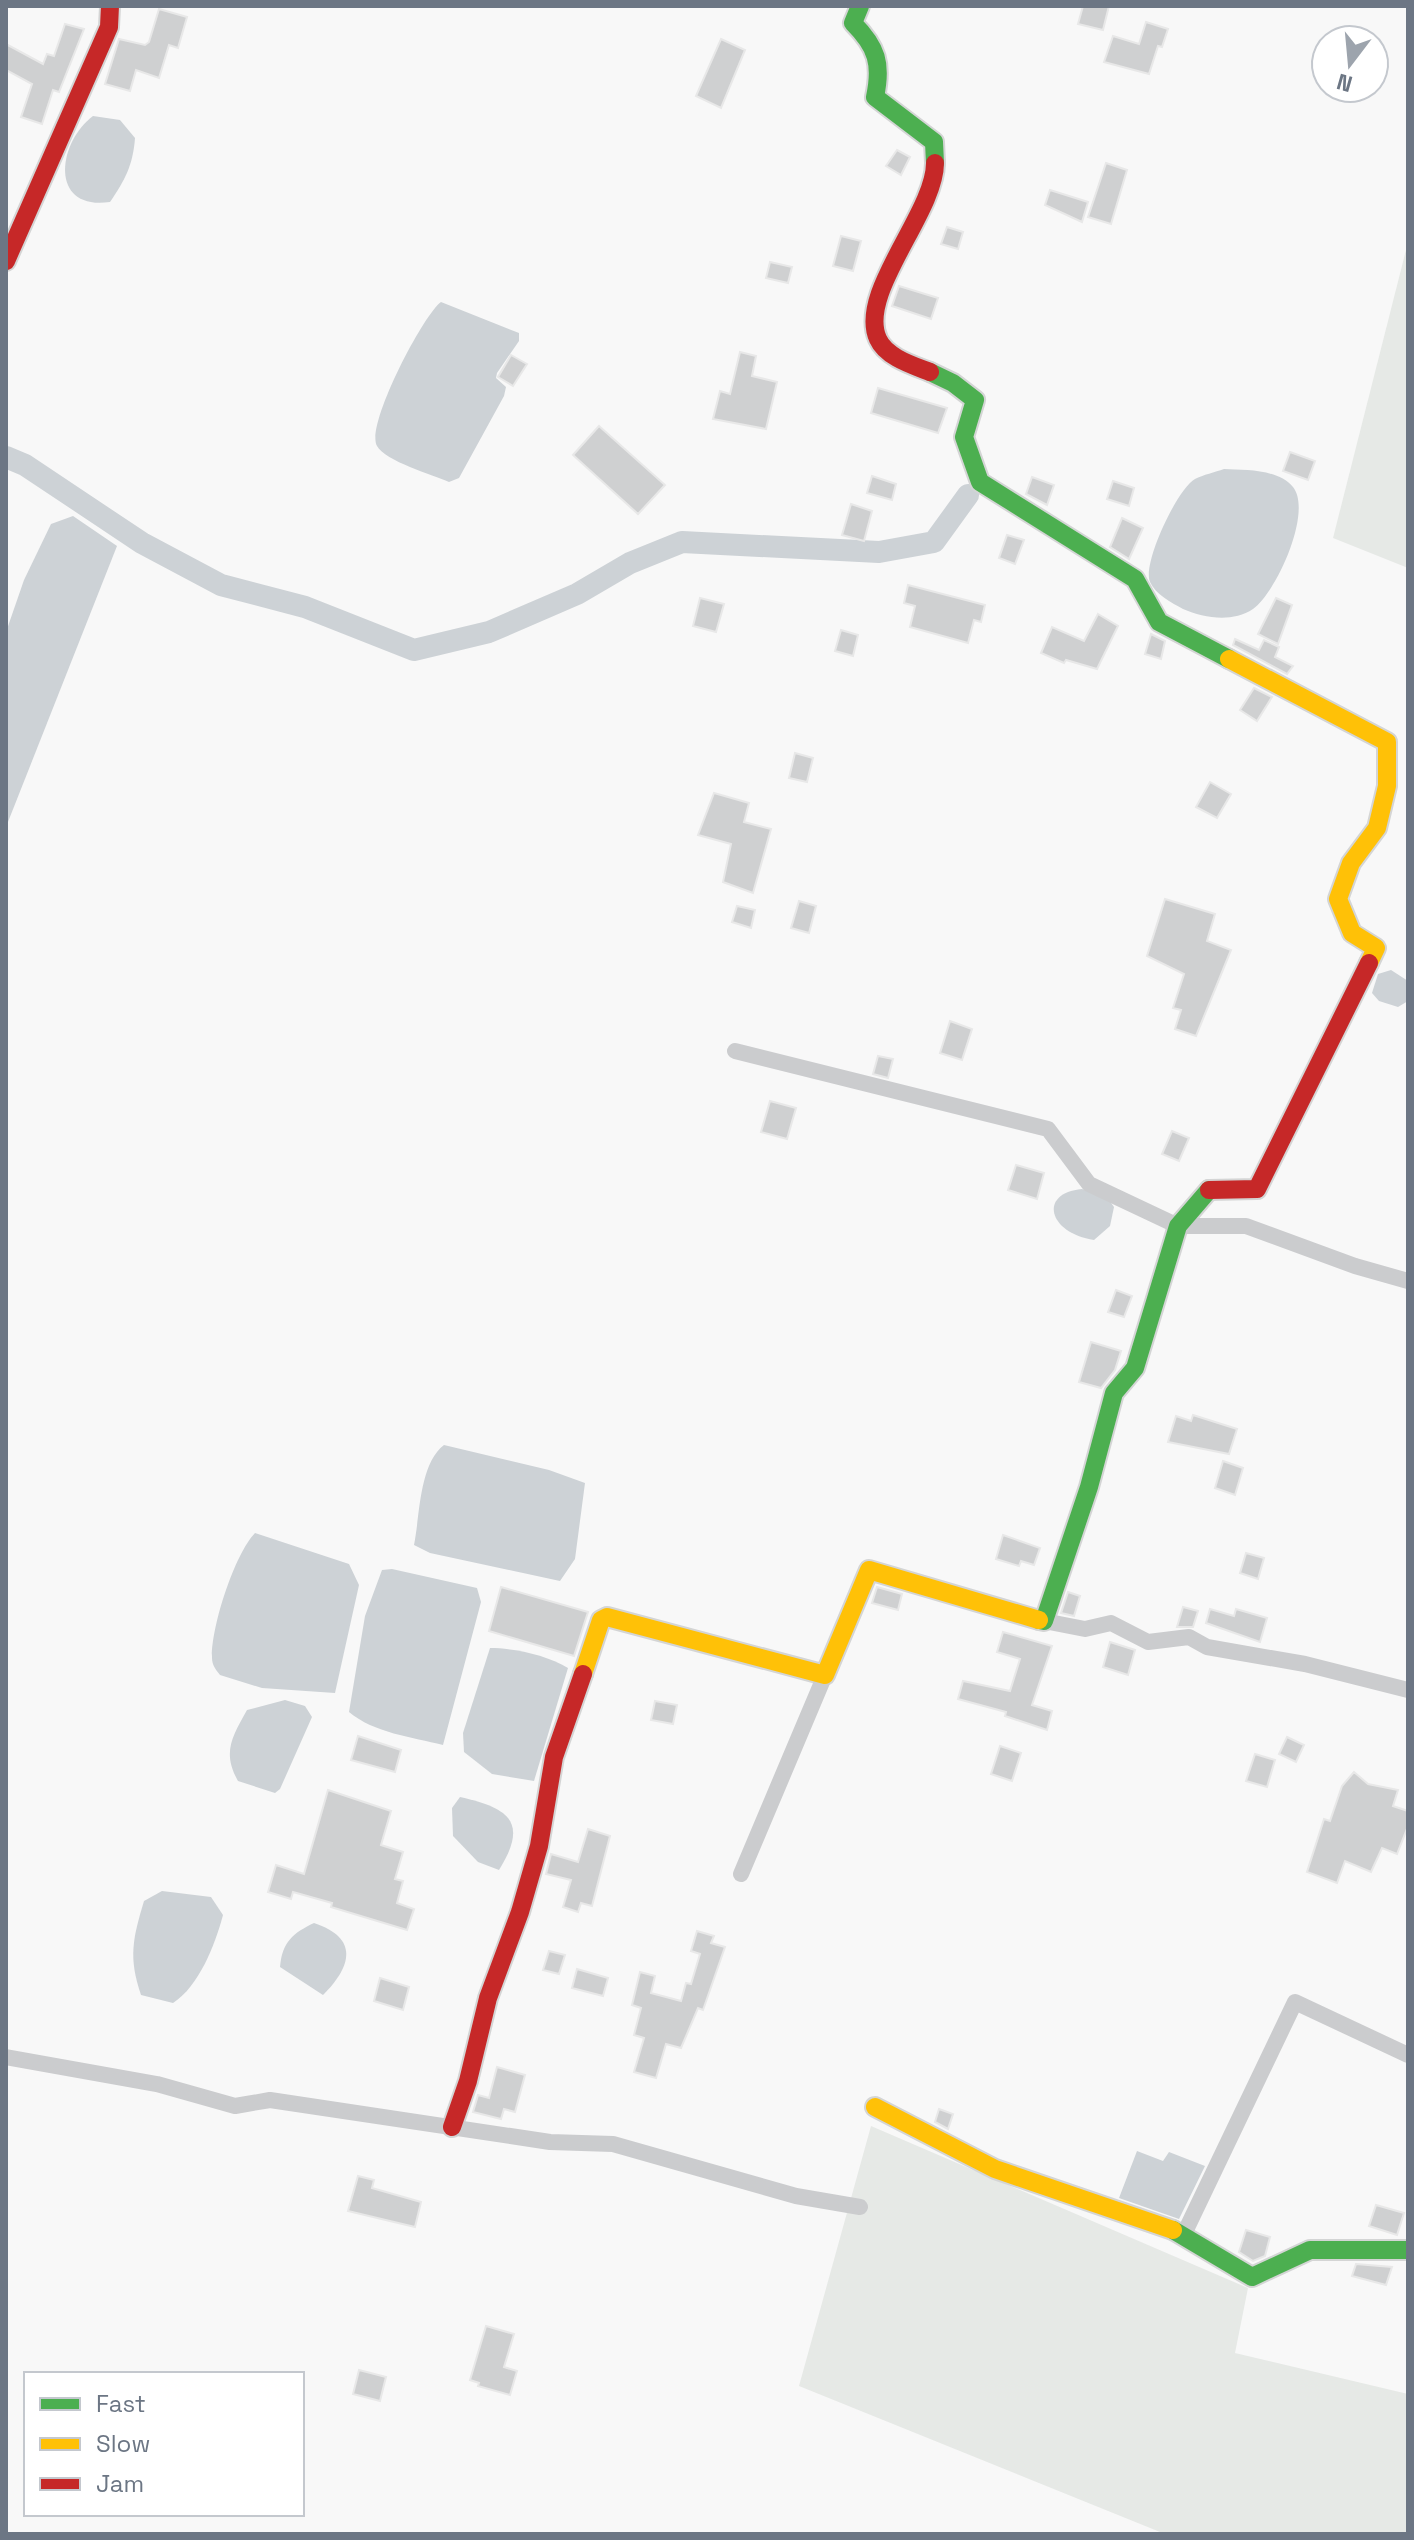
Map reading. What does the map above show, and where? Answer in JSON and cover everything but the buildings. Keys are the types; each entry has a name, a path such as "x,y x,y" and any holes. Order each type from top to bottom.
{"street":[{"path":"6,261 109,27 110,6"},
{"path":"860,6 853,23 879,51 881,71 875,97 934,142 934,178 882,288 875,330 878,341 914,367 967,388 975,400 964,437 980,482 1135,579 1159,622 1387,742 1387,786 1377,828 1351,863 1338,899 1352,933 1376,948 1257,1189 1206,1190 1178,1226 1135,1368 1114,1393 1089,1487 1044,1621"},
{"path":"735,1051 1048,1129 1089,1184 1178,1226 1246,1226 1355,1266 1408,1281"},
{"path":"741,1874 869,1570 1044,1621 1085,1629 1111,1623 1148,1642 1189,1637 1207,1647 1305,1664 1408,1690"},
{"path":"452,2127 468,2081 488,1998 520,1912 539,1846 554,1757 601,1620 607,1617 825,1675"},
{"path":"1184,2234 1295,2002 1408,2055"},
{"path":"6,2057 157,2084 235,2106 270,2100 550,2142 613,2144 796,2196 860,2207"},
{"path":"875,2107 995,2169 1184,2234 1252,2277 1310,2250 1408,2250"}],"shaded area":[{"path":"93,116 120,120 135,138 127,172 110,202 90,202 77,196 68,186 65,172 66,157 72,142"},
{"path":"1408,246 1408,568 1333,538"},
{"path":"441,302 519,333 519,341 497,373 496,378 506,387 504,396 459,478 449,482 389,457 377,446 376,435 379,417 398,371 422,327"},
{"path":"1224,469 1261,472 1287,481 1298,499 1298,514 1289,551 1272,587 1262,600 1245,613 1218,618 1191,612 1169,601 1152,586 1149,573 1156,544 1179,497 1195,479"},
{"path":"73,516 117,546 6,827 6,632 24,580 51,524"},
{"path":"1391,970 1408,981 1408,1001 1398,1007 1379,1001 1372,993 1378,974"},
{"path":"1082,1189 1109,1200 1114,1207 1110,1226 1094,1240 1067,1230 1054,1213 1054,1205 1059,1198"},
{"path":"444,1445 549,1470 585,1483 575,1559 560,1581 430,1553 414,1545 425,1477"},
{"path":"255,1533 349,1564 359,1585 335,1693 262,1688 220,1675 214,1667 213,1645 220,1611 239,1558"},
{"path":"392,1569 477,1588 481,1602 443,1745 382,1730 349,1712 365,1616 382,1570"},
{"path":"490,1648 530,1653 568,1668 534,1781 492,1774 464,1752 463,1733"},
{"path":"285,1700 305,1706 312,1717 280,1789 275,1793 238,1781 231,1762 231,1745 247,1710"},
{"path":"460,1797 491,1806 509,1820 513,1829 512,1840 499,1870 478,1862 453,1836 452,1808"},
{"path":"162,1891 211,1897 223,1915 211,1952 198,1976 173,2003 141,1995 134,1969 135,1937 144,1901"},
{"path":"314,1923 338,1936 346,1954 340,1974 323,1995 280,1967 283,1951 290,1939"},
{"path":"871,2126 1248,2288 1235,2353 1408,2394 1408,2534 1165,2534 799,2386"},
{"path":"1137,2151 1163,2161 1169,2152 1205,2166 1179,2219 1119,2198"}],"waterway":[{"path":"6,457 25,465 142,543 221,585 305,607 414,650 489,632 577,594 630,563 682,542 879,552 934,542 968,495"}],"traffic: fast":[{"path":"860,6 853,23 868,40 876,57 878,75 875,97 934,142 935,163"},
{"path":"930,372 953,383 975,400 964,437 980,482 1135,579 1159,622 1229,659"},
{"path":"1039,1620 1044,1621 1089,1487 1114,1393 1135,1368 1178,1226 1209,1190"},
{"path":"1173,2230 1252,2277 1310,2250 1408,2250"}],"traffic: slow":[{"path":"1229,659 1387,742 1387,786 1377,828 1351,863 1338,899 1352,933 1376,948 1369,963"},
{"path":"583,1674 601,1620 607,1617 825,1675 869,1570 1039,1620"},
{"path":"875,2107 995,2169 1173,2230"}],"traffic: jam":[{"path":"6,261 109,27 110,6"},
{"path":"930,372 887,351 878,339 874,320 887,276 932,183 935,163"},
{"path":"1209,1190 1257,1189 1369,963"},
{"path":"452,2127 468,2081 488,1998 520,1912 539,1846 554,1757 583,1674"}]}
